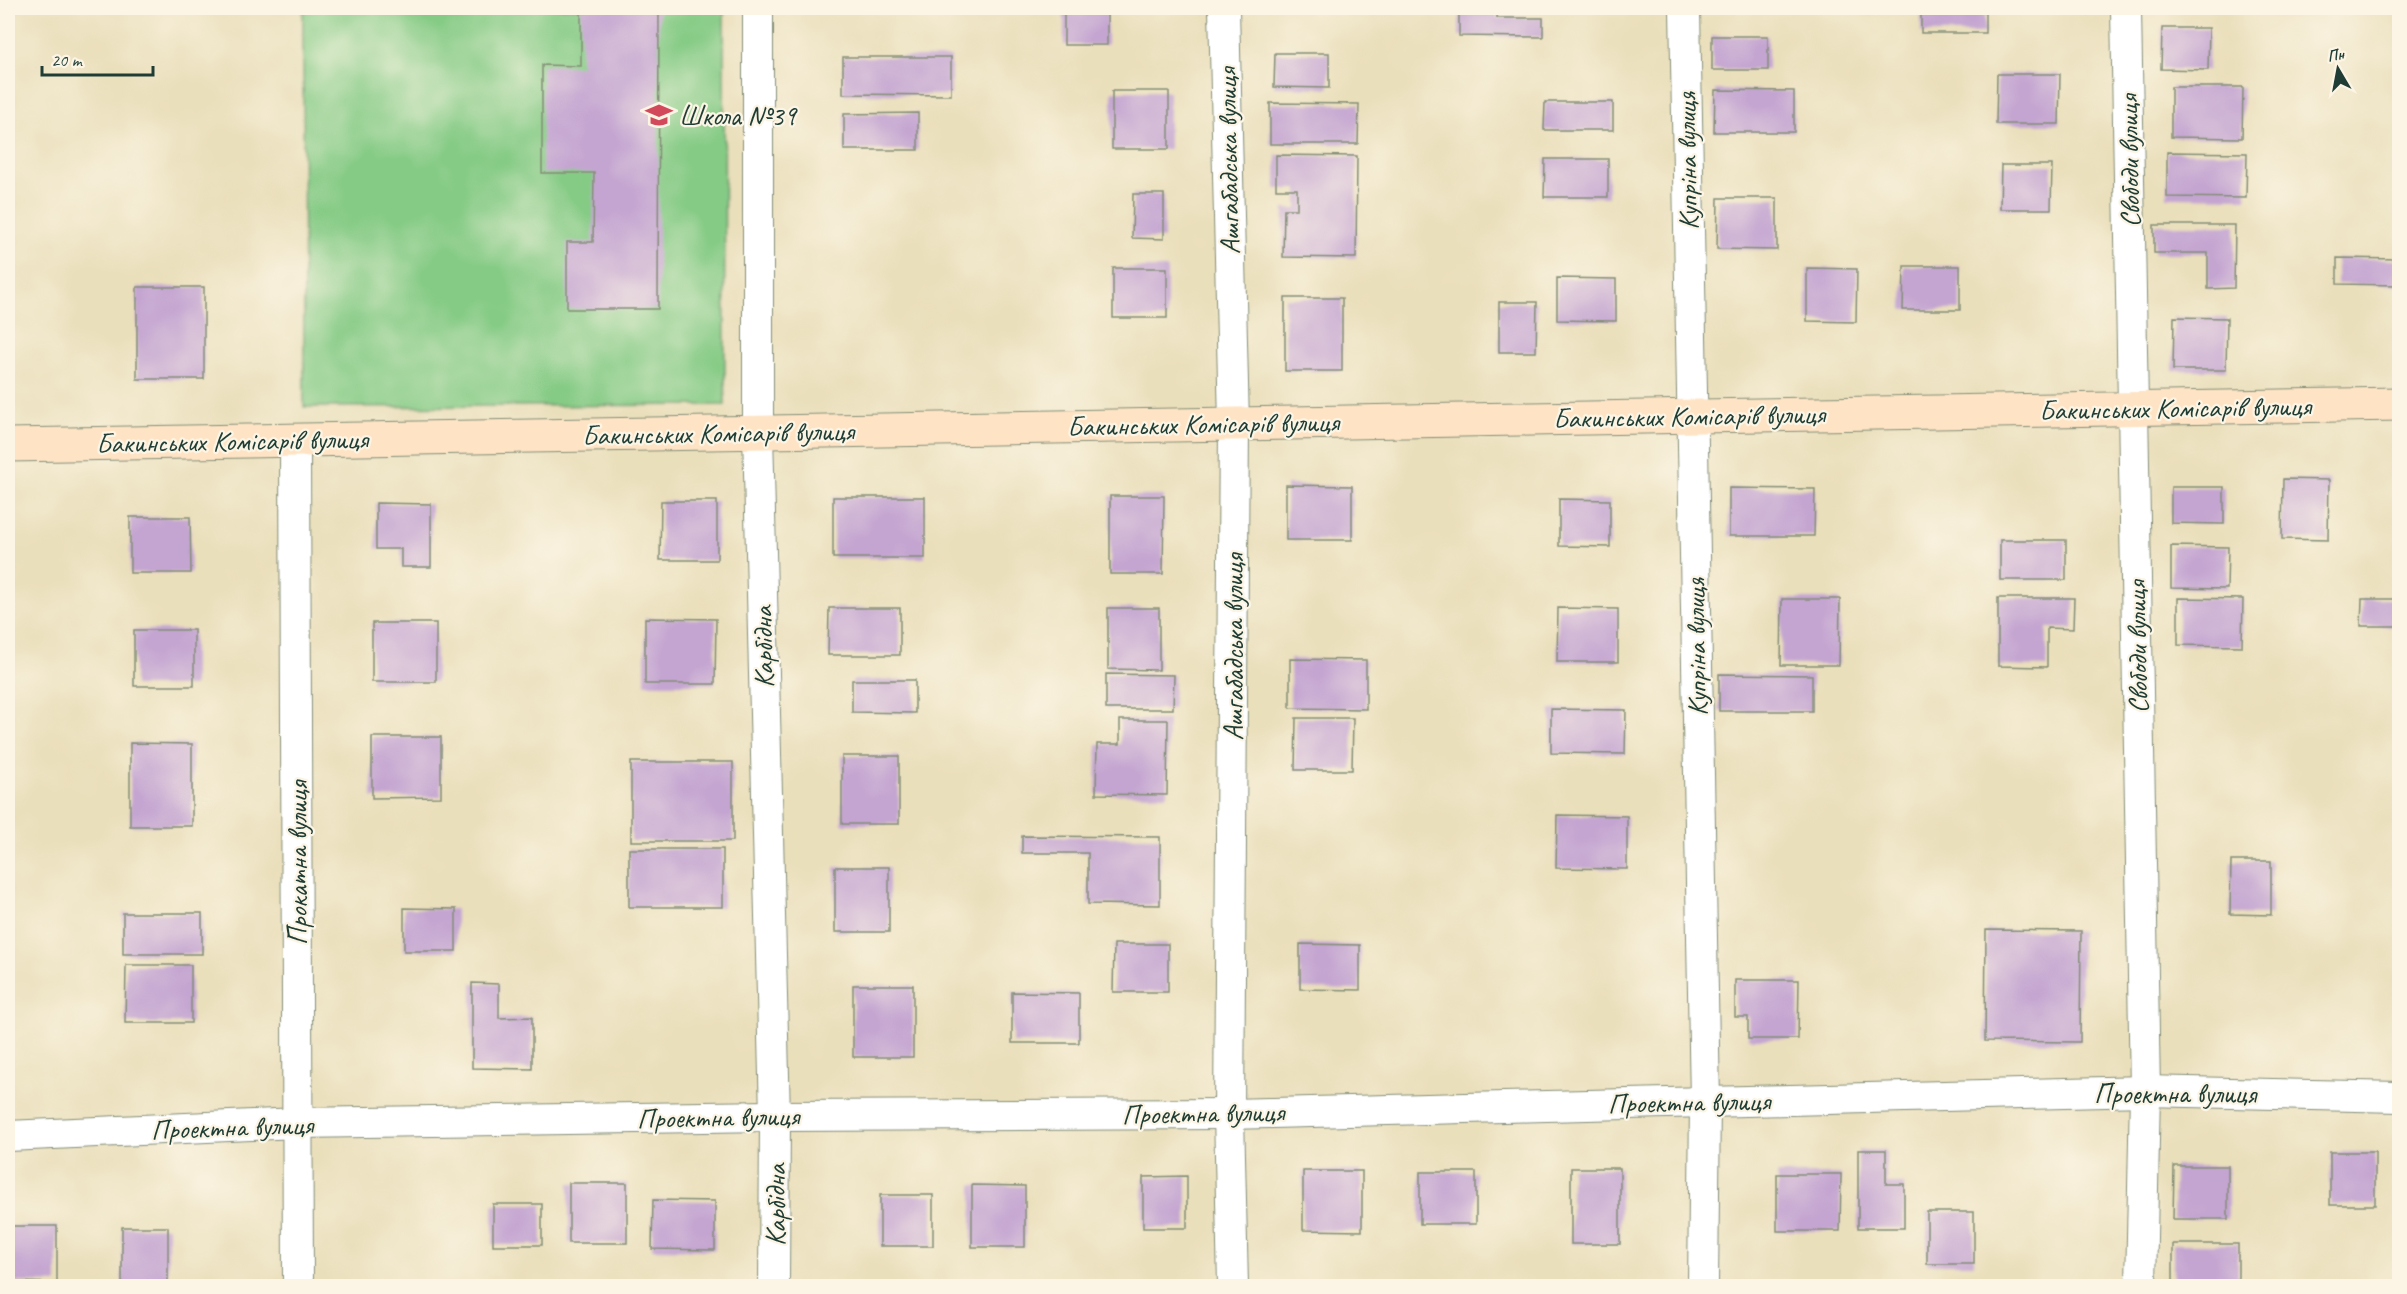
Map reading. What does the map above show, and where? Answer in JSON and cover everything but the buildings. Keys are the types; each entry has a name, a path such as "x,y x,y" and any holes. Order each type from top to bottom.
{"street":[{"name":"Карбідна","path":"758,8 758,432 775,1116 774,1287"},
{"name":"Ашгабадська вулиця","path":"1224,8 1234,424 1229,1114 1233,1287"},
{"name":"Купріна вулиця","path":"1684,8 1705,1102 1703,1287"},
{"name":"Свободи вулиця","path":"2126,8 2145,1091 2141,1287"},
{"name":"Бакинських Комісарів вулиця","path":"8,445 2400,404"},
{"name":"Прокатна вулиця","path":"295,440 298,1287"},
{"name":"Проектна вулиця","path":"8,1137 298,1123 775,1116 1229,1114 2145,1091 2400,1097"}],"green space":[{"path":"303,8 724,8 725,405 304,407"}],"place":[{"name":"Школа №39","path":"659,115"}]}
